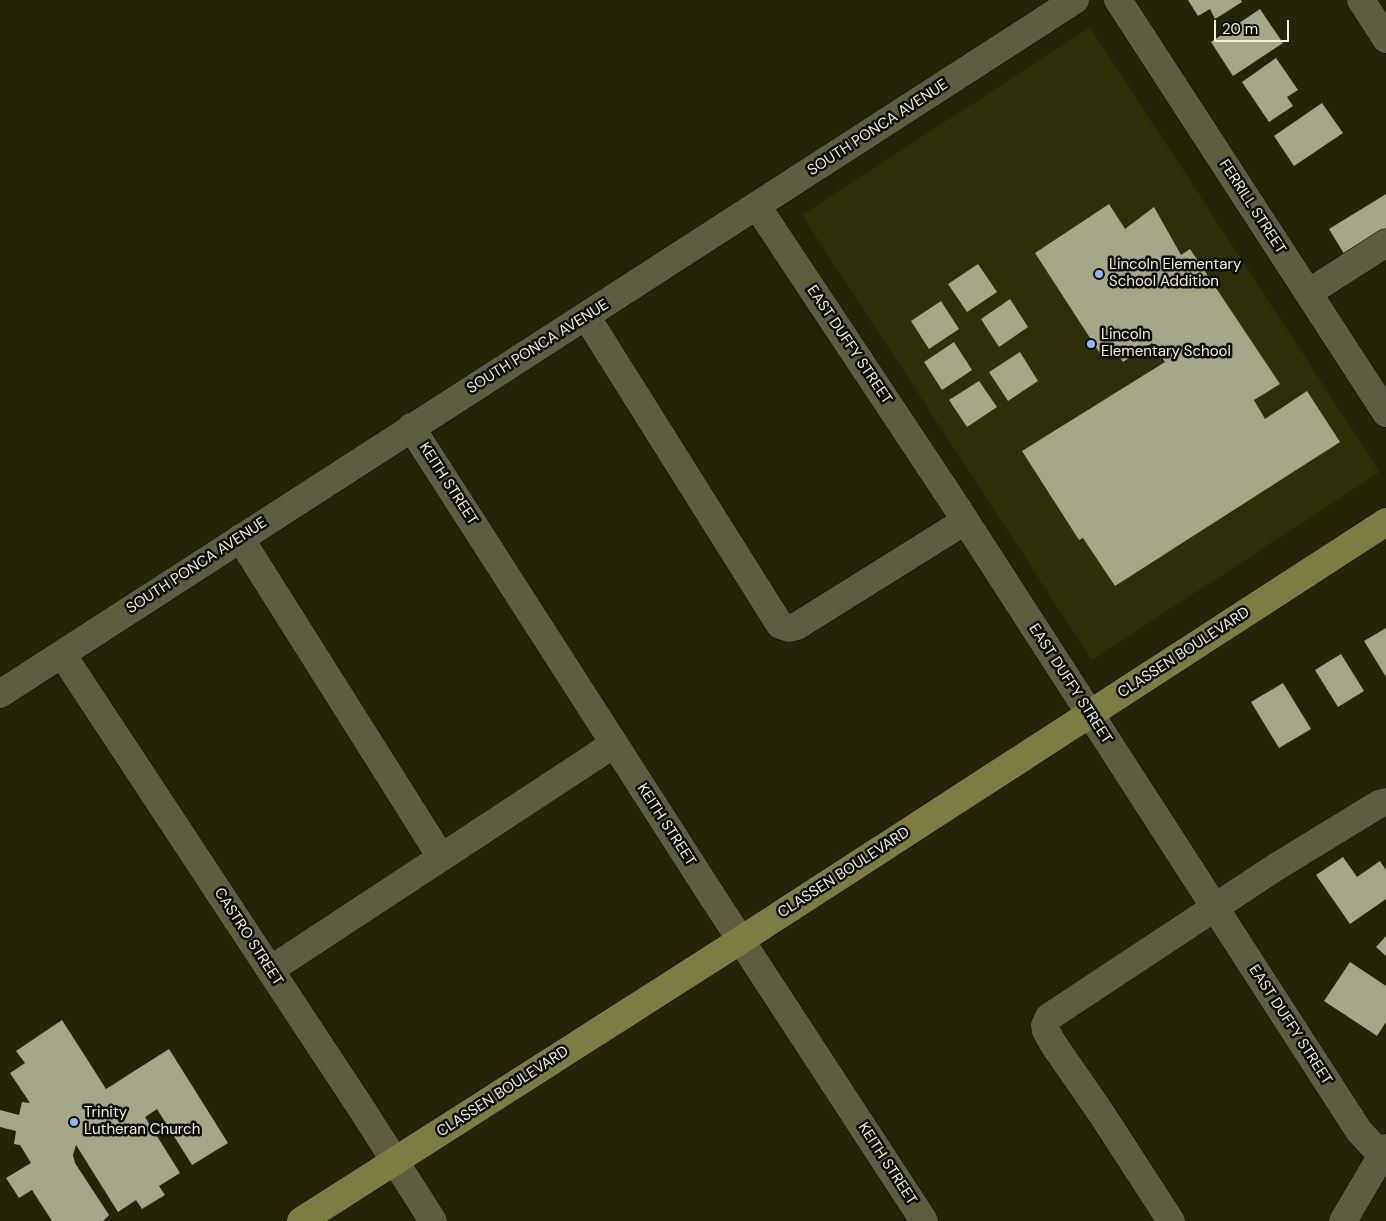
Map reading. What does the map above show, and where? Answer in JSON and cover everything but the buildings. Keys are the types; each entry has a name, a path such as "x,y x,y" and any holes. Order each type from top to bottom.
{"main road":[{"name":"CLASSEN BOULEVARD","path":"300,1221 741,940 1386,522"}],"street":[{"name":"SOUTH PONCA AVENUE","path":"0,694 1075,0"},
{"name":"FERRILL STREET","path":"1118,0 1386,413"},
{"path":"1361,0 1386,38"},
{"name":"EAST DUFFY STREET","path":"757,206 965,520 1359,1130 1384,1155"},
{"path":"1308,293 1386,244"},
{"path":"586,316 780,625 789,628 797,626 965,520"},
{"name":"KEITH STREET","path":"411,428 924,1221"},
{"path":"240,538 441,857"},
{"name":"CASTRO STREET","path":"62,654 433,1221"},
{"path":"270,970 614,744"},
{"path":"1171,1221 1101,1113 1054,1046 1046,1032 1045,1025 1049,1017 1276,867 1379,804 1386,802"},
{"path":"1343,1221 1384,1155"}],"shaded area":[{"name":"Lincoln Elementary School","path":"1090,27 1380,472 1092,660 802,215"}],"place":[{"name":"Lincoln Elementary School Addition","path":"1099,274"},
{"name":"Lincoln Elementary School","path":"1091,344"},
{"name":"Trinity Lutheran Church","path":"74,1122"}]}
